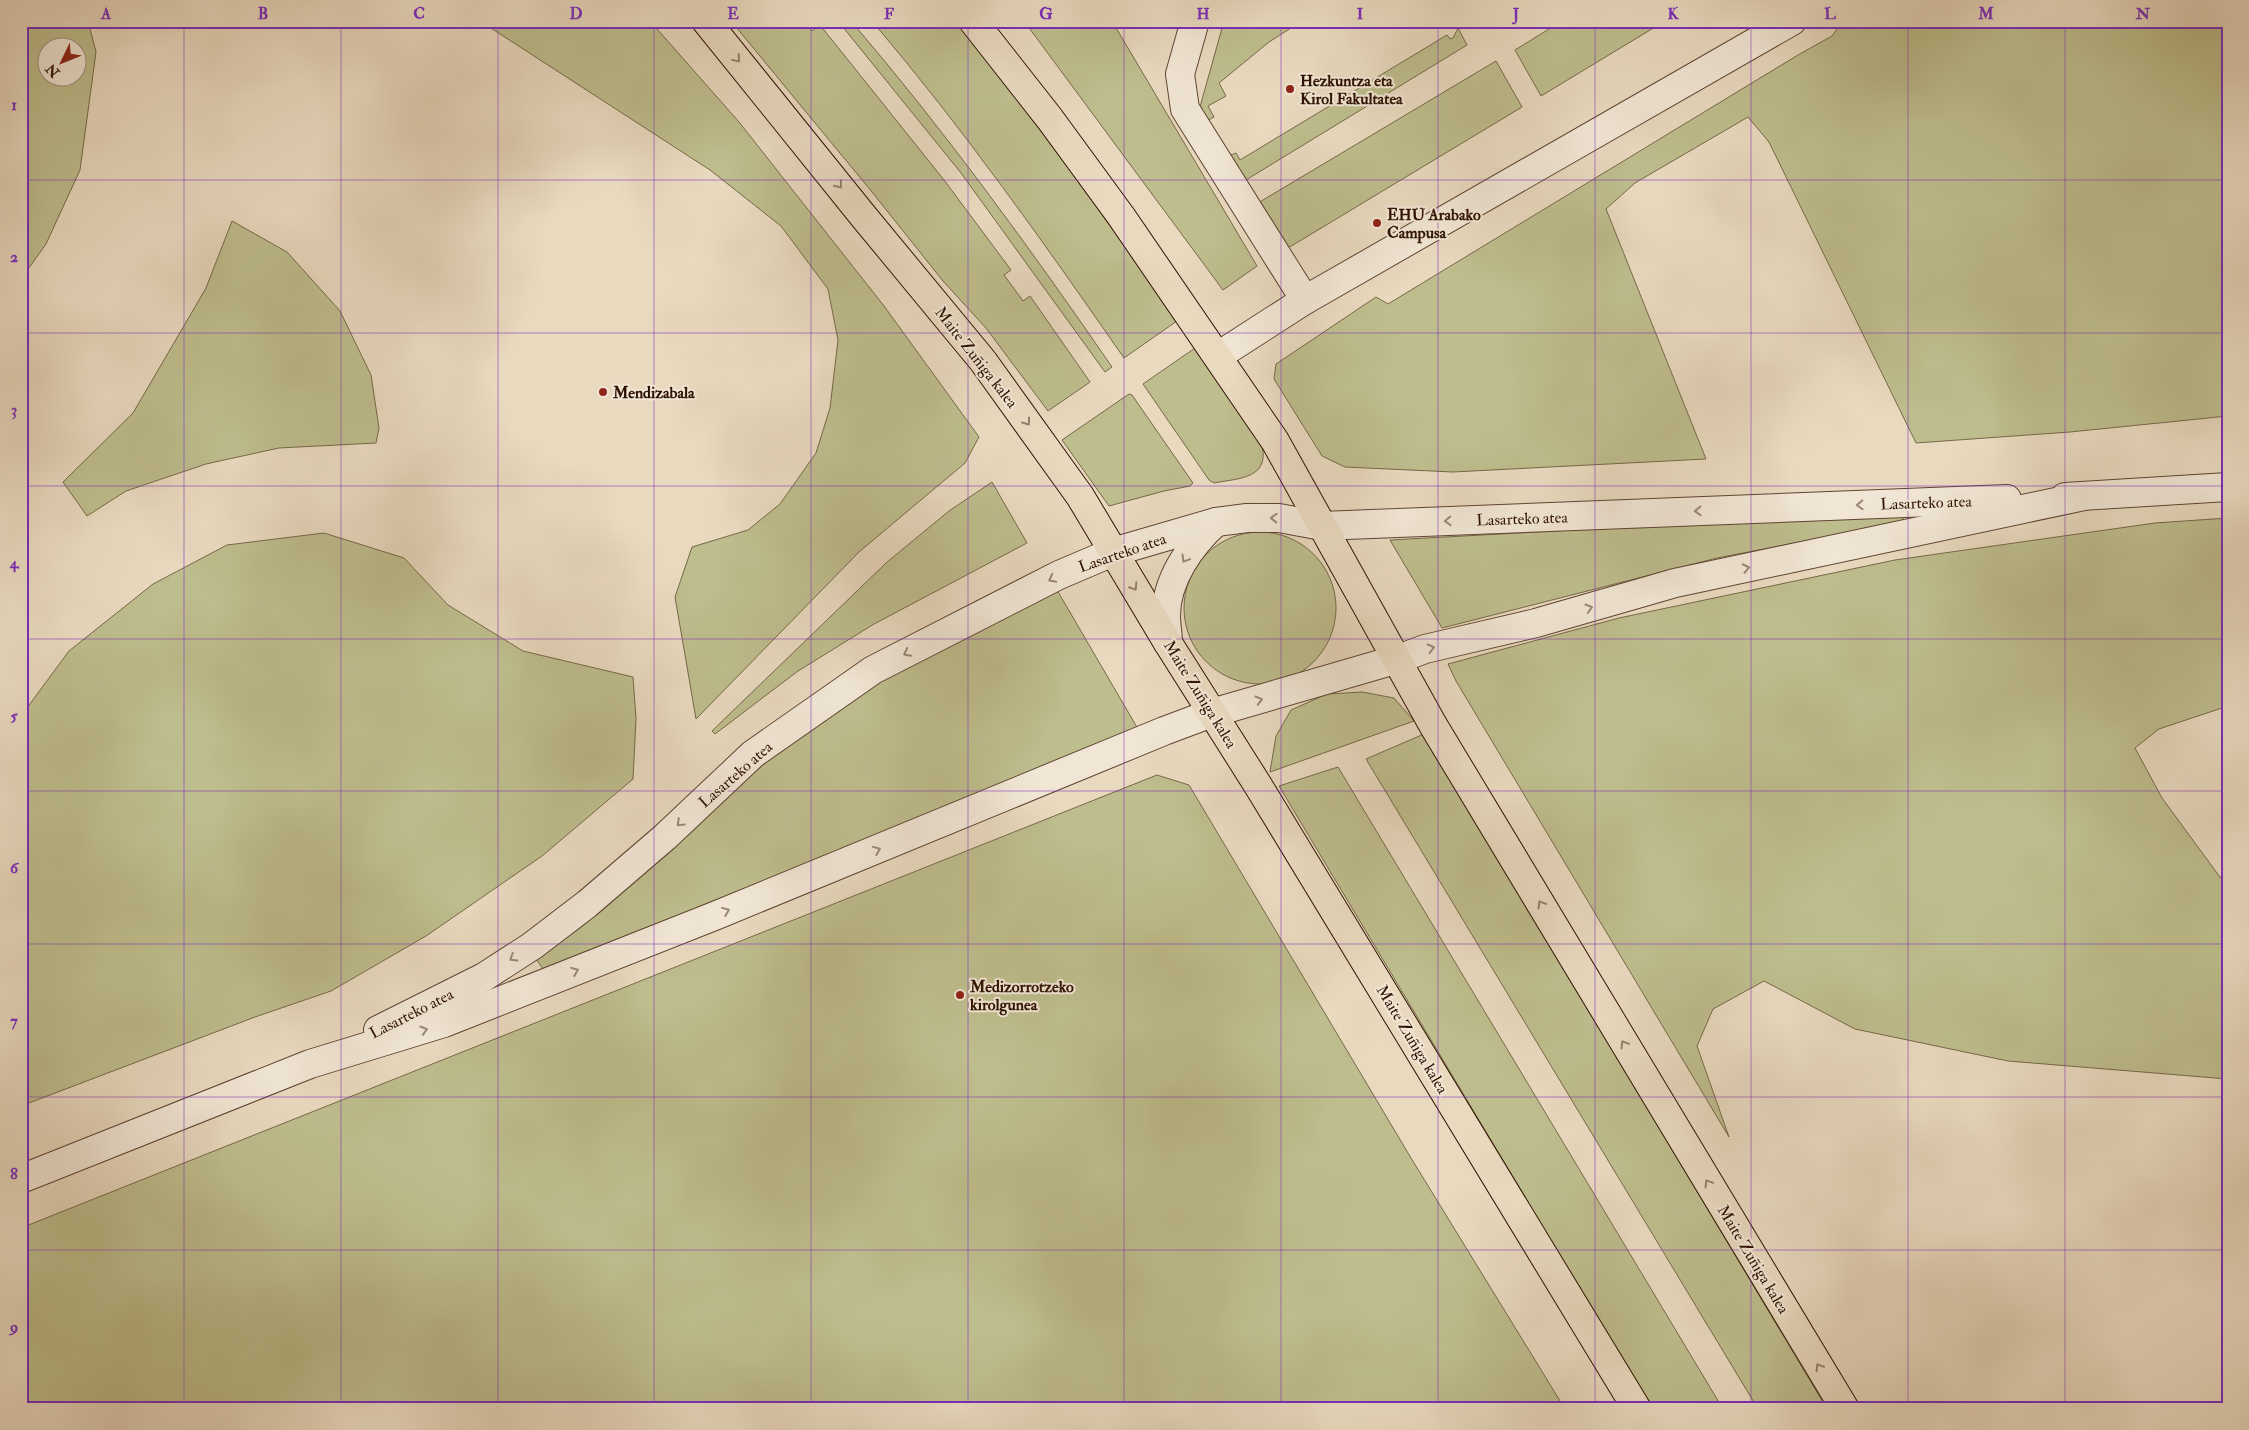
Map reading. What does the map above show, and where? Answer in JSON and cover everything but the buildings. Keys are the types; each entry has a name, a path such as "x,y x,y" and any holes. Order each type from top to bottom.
{"main road":[{"name":"Maite Zuñiga kalea","path":"706,21 894,254 983,360 1080,496 1168,643 1259,786 1637,1409"},
{"name":"Maite Zuñiga kalea","path":"974,21 1050,119 1121,216 1275,441 1398,659 1438,734 1844,1409"}],"street":[{"path":"1195,21 1180,74 1185,110 1305,300"},
{"path":"1218,356 1305,300 1792,21"},
{"name":"Lasarteko atea","path":"310,1064 484,977 532,946 587,904 658,843 753,754 873,670 1064,572 1113,552 1216,522 1247,518 1280,518 1322,526 2084,496 2228,487"},
{"name":"Lasarteko atea","path":"21,1179 310,1064 444,1023 717,915 1212,713 1398,659 1425,649 1536,623 1675,583 2084,496"},
{"path":"1168,643 1166,615 1170,591 1182,564 1198,539 1216,522"}],"shaded area":[{"path":"21,21 88,21 96,52 80,170 46,244 21,279"},
{"path":"480,21 650,21 739,122 884,306 979,437 965,463 859,552 696,719 675,597 692,547 748,530 780,504 816,453 830,408 838,340 828,289 781,226 710,170"},
{"path":"731,21 803,21 812,31 820,25 944,180 1011,270 1004,275 1023,301 1030,296 1090,382 1048,411 986,328 943,281"},
{"path":"838,21 851,21 920,105 1018,234 1112,367 1105,372 961,173"},
{"path":"872,21 955,21 1069,169 1177,321 1124,358 971,144"},
{"path":"1024,21 1112,21 1257,266 1223,290"},
{"path":"1224,21 1302,21 1269,42 1219,83 1226,96 1208,106 1214,117 1203,123 1198,114"},
{"path":"1562,21 1665,21 1541,96 1515,50"},
{"path":"1843,21 2228,21 2228,416 2070,432 1916,443 1769,142 1748,117 1635,183 1606,209 1706,459 1453,472 1345,467 1322,456 1274,379 1276,364 1376,297 1388,304 1832,36"},
{"path":"1458,28 1467,45 1246,180 1231,155 1236,153 1240,160 1447,35 1450,39 1453,38"},
{"path":"1496,61 1522,107 1288,248 1258,203"},
{"path":"232,221 287,252 340,311 371,375 379,428 376,443 279,448 206,464 126,491 87,516 63,482 133,413 206,288"},
{"path":"1198,346 1261,441 1262,463 1258,470 1243,478 1214,483 1209,480 1143,384"},
{"path":"1129,394 1132,395 1193,483 1190,486 1109,506 1062,440"},
{"path":"992,482 1027,543 874,624 798,671 715,734 712,731 886,563 949,511"},
{"path":"1903,512 1903,522 1717,558 1442,628 1390,540"},
{"path":"2228,518 2228,706 2159,729 2135,748 2162,798 2228,888 2228,1079 2008,1061 1855,1029 1764,981 1713,1009 1697,1046 1729,1137 1456,681 1448,664 1619,618 1895,560 2155,523"},
{"path":"1260,532 1275,533 1289,538 1314,554 1330,579 1335,593 1335,623 1330,637 1314,662 1289,678 1275,683 1260,684 1245,683 1231,678 1206,662 1190,637 1185,623 1184,608 1185,593 1190,579 1206,554 1231,538 1245,533"},
{"path":"324,533 404,558 448,605 523,651 633,677 636,719 633,779 542,856 426,936 331,991 255,1017 21,1106 21,716 69,651 153,584 227,545"},
{"path":"1057,590 1138,729 544,970 536,959 585,924 757,770 822,716 891,675"},
{"path":"1362,692 1394,698 1414,721 1270,772 1276,736 1291,710 1327,694"},
{"path":"1424,734 1827,1409 1758,1409 1366,759"},
{"path":"1338,767 1723,1409 1652,1409 1279,786"},
{"name":"Medizorrotzeko kirolgunea","path":"1157,775 1189,785 1411,1158 1565,1409 21,1409 21,1228"}],"place":[{"name":"Hezkuntza eta Kirol Fakultatea","path":"1290,89"},
{"name":"EHU Arabako Campusa","path":"1377,223"},
{"name":"Mendizabala","path":"603,392"},
{"name":"Medizorrotzeko kirolgunea","path":"960,995"}]}
